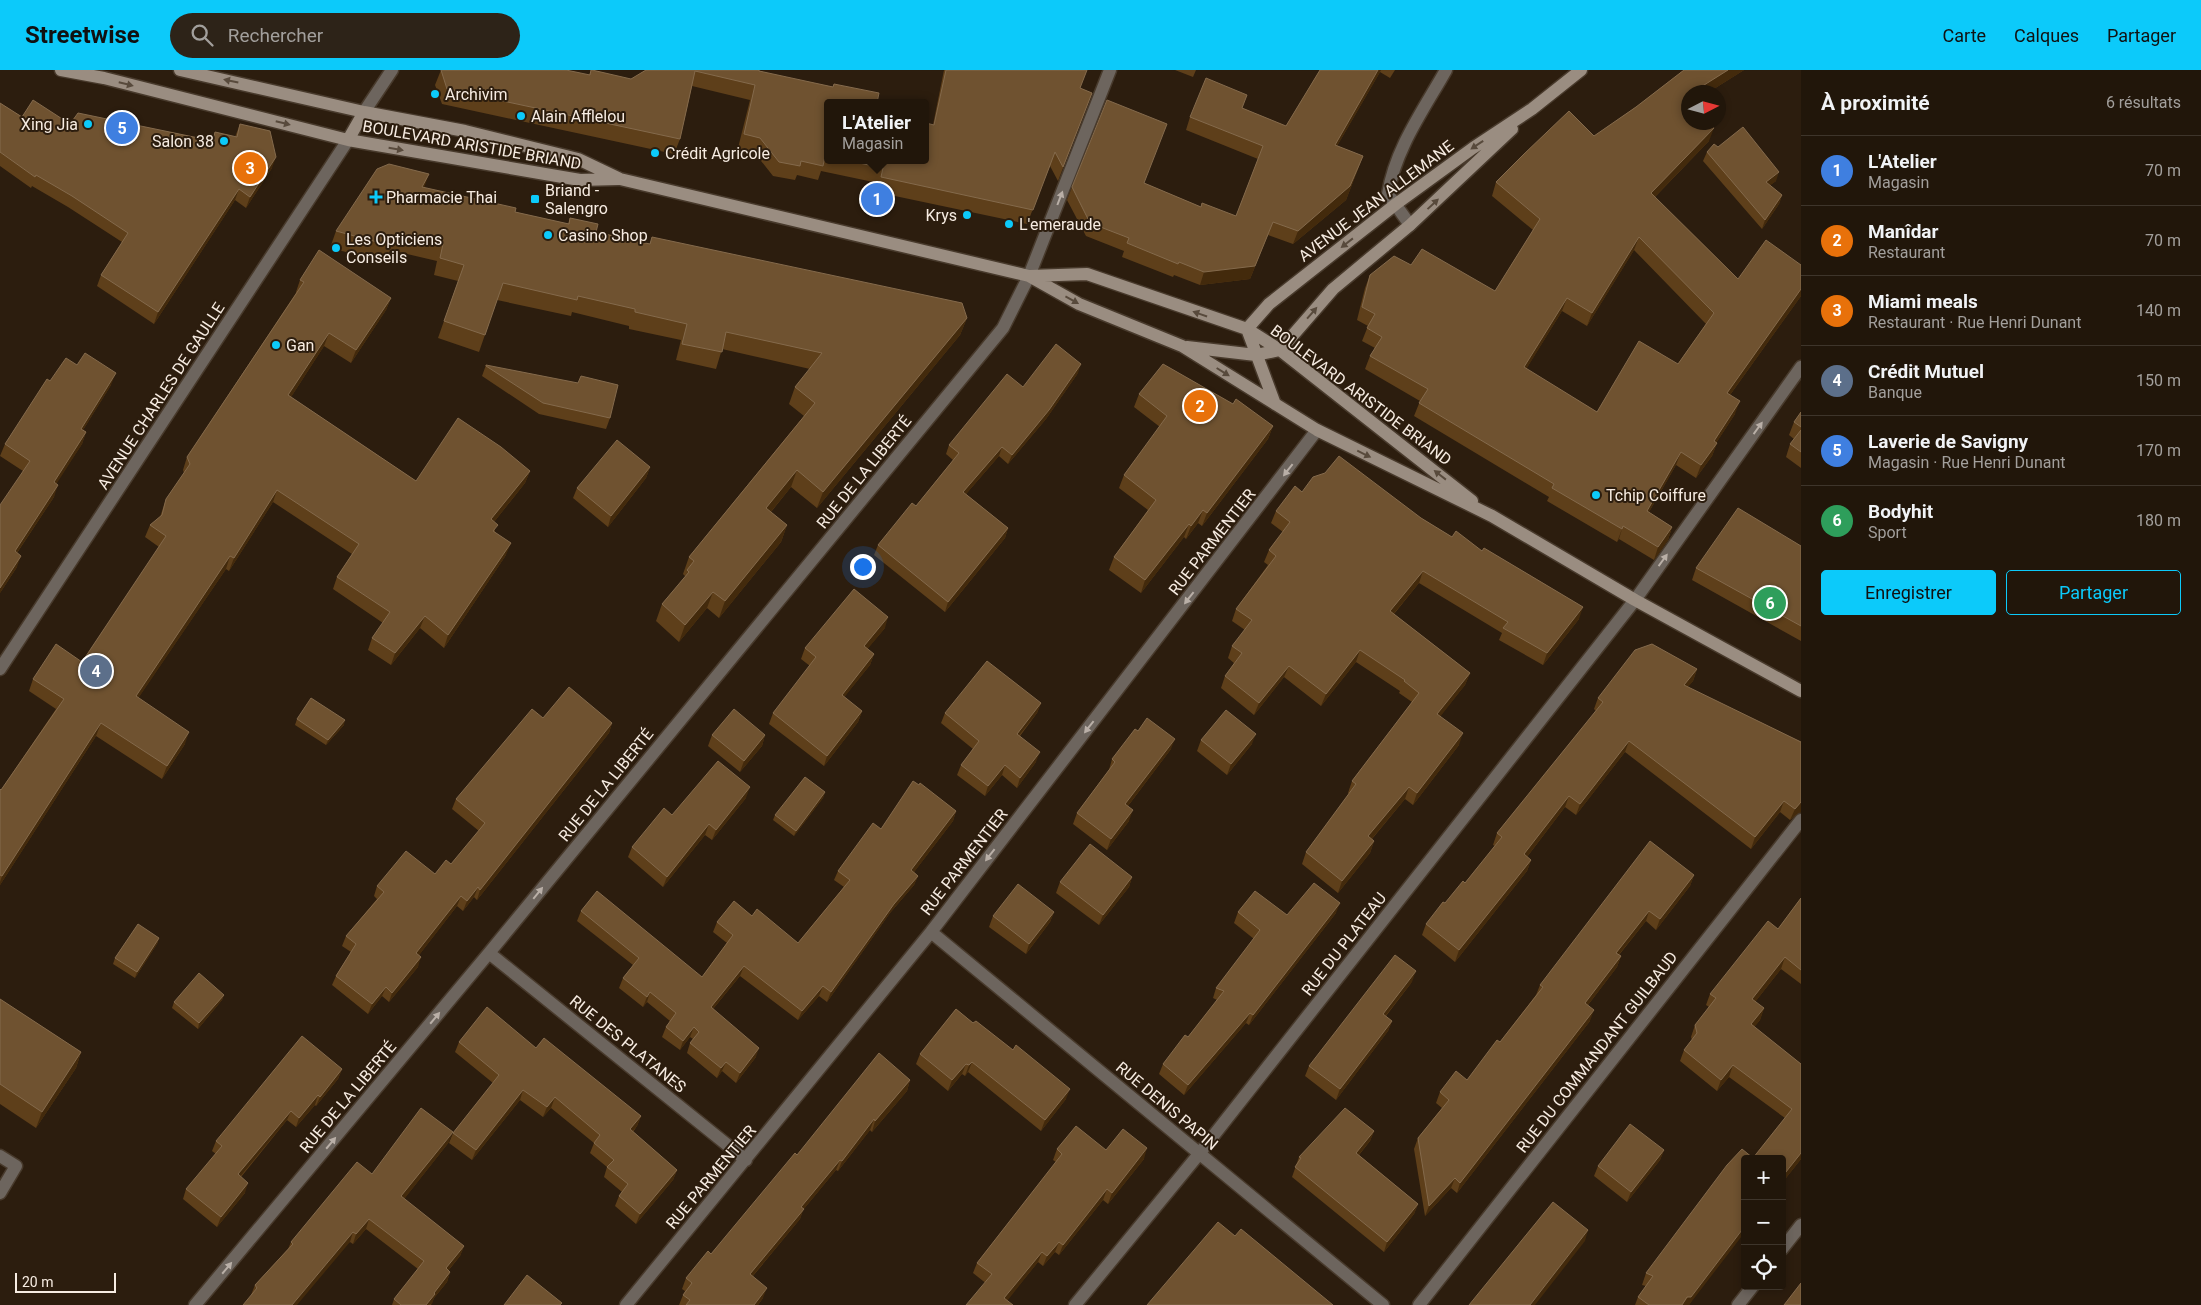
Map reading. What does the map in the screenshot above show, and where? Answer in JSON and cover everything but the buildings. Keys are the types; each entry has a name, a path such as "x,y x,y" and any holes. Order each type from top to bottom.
{"main road":[{"name":"BOULEVARD ARISTIDE BRIAND","path":"61,70 103,74 348,140 580,180 620,179"},
{"name":"BOULEVARD ARISTIDE BRIAND","path":"180,70 364,112 465,131 578,158 620,179 1029,276 1087,274 1247,329 1280,350 1492,516"},
{"name":"AVENUE JEAN ALLEMANE","path":"1247,329 1269,304 1396,204 1473,148 1532,109 1581,70"},
{"name":"AVENUE JEAN ALLEMANE","path":"1280,350 1333,289 1410,226 1532,109"},
{"path":"348,140 364,112"},
{"name":"BOULEVARD ARISTIDE BRIAND","path":"1029,276 1079,304 1182,346 1317,430 1492,516 1635,600 1801,691"},
{"path":"1247,329 1275,404"},
{"path":"1182,346 1256,355 1280,350"}],"street":[{"path":"364,112 392,70"},
{"name":"RUE DE LA LIBERTÉ","path":"195,1305 489,953 1003,328 1029,276 1110,70"},
{"path":"1410,226 1388,194 1390,179 1399,155 1446,70"},
{"name":"AVENUE CHARLES DE GAULLE","path":"0,669 348,140"},
{"name":"RUE DU PLATEAU","path":"1075,1305 1199,1154 1635,600 1801,367"},
{"name":"RUE PARMENTIER","path":"626,1305 931,932 1317,430"},
{"name":"RUE DU COMMANDANT GUILBAUD","path":"1419,1305 1801,820"},
{"name":"RUE DENIS PAPIN","path":"931,932 1383,1305"},
{"name":"RUE DES PLATANES","path":"489,953 746,1160"},
{"path":"0,1156 16,1166 0,1193"},
{"path":"1785,1245 1801,1225"},
{"path":"1738,1305 1750,1290"}],"place":[{"name":"Archivim","path":"435,94"},
{"name":"Alain Afflelou","path":"521,116"},
{"name":"Xing Jia","path":"88,124"},
{"name":"Laverie de Savigny","path":"122,128"},
{"name":"Salon 38","path":"224,141"},
{"name":"Crédit Agricole","path":"655,153"},
{"name":"Miami meals","path":"250,168"},
{"name":"Pharmacie Thai","path":"376,197"},
{"name":"Briand - Salengro","path":"535,199"},
{"name":"L'Atelier","path":"877,199"},
{"name":"Krys","path":"967,215"},
{"name":"L'emeraude","path":"1009,224"},
{"name":"Casino Shop","path":"548,235"},
{"name":"Les Opticiens Conseils","path":"336,248"},
{"name":"Gan","path":"276,345"},
{"name":"Manîdar","path":"1200,406"},
{"name":"Tchip Coiffure","path":"1596,495"},
{"name":"Bodyhit","path":"1770,603"},
{"name":"Crédit Mutuel","path":"96,671"}]}
